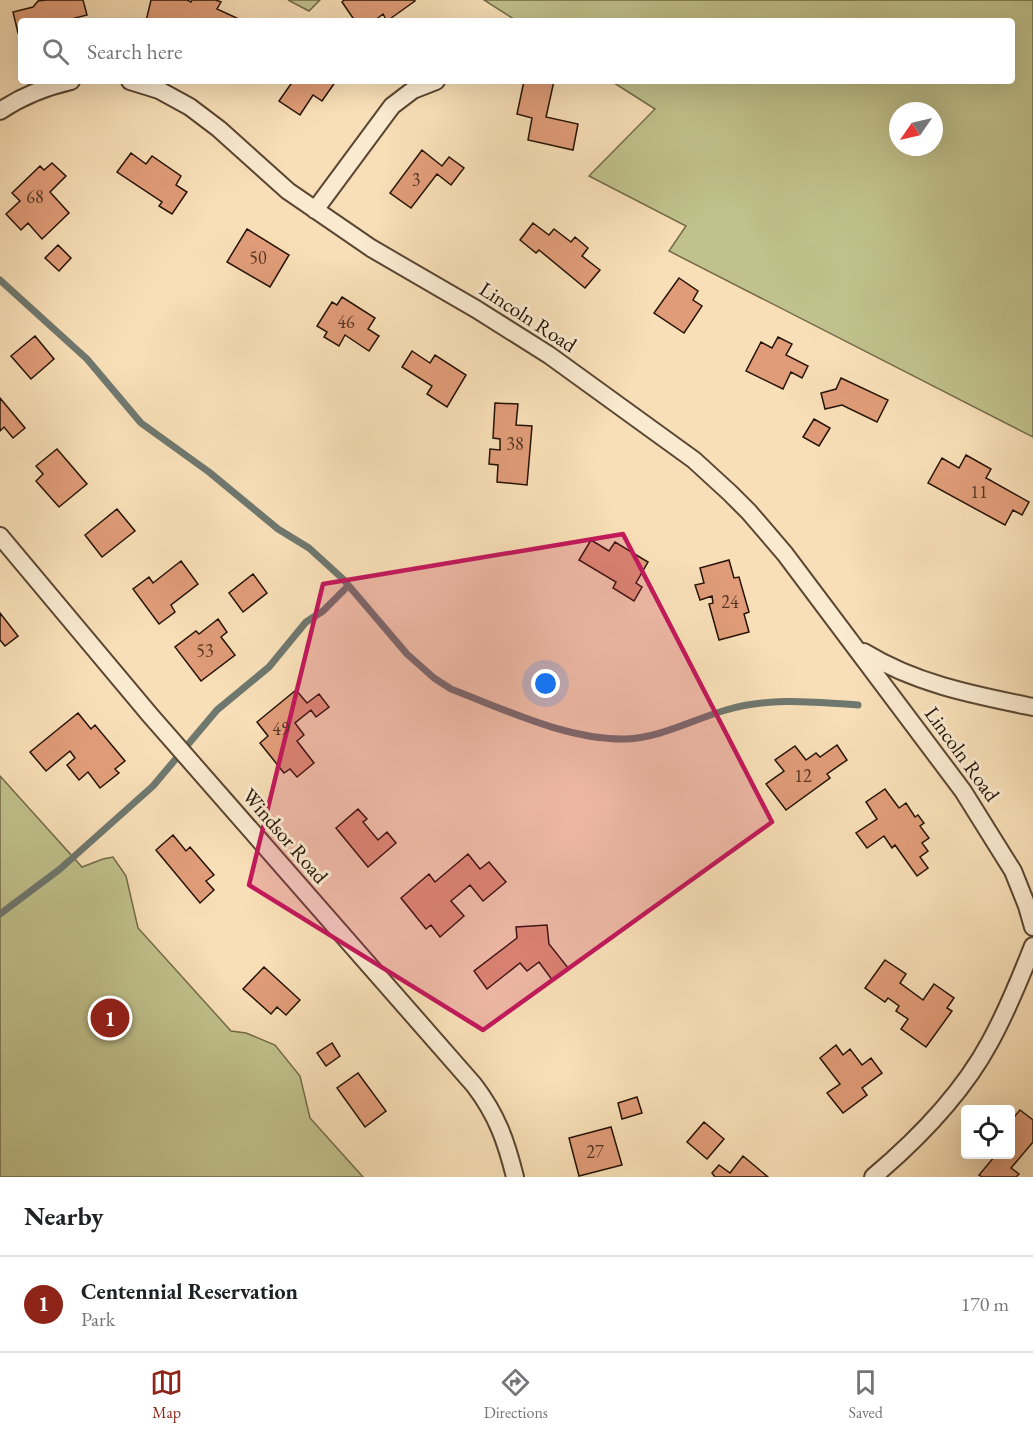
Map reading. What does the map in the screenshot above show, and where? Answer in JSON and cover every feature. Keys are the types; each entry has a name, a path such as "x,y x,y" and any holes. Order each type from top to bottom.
{"street":[{"path":"0,111 38,90 60,84"},
{"name":"Lincoln Road","path":"140,84 159,90 190,107 219,129 272,178 315,210 398,265 476,309 549,355 694,460 730,493 766,532 963,791 1017,880 1033,927"},
{"path":"315,210 392,106 413,90 428,84"},
{"name":"Windsor Road","path":"0,537 150,715 474,1085 496,1118 504,1135 515,1177"},
{"name":"Lincoln Road","path":"856,648 896,670 932,684 1033,707"},
{"path":"873,1177 930,1122 971,1073 1003,1017 1033,946"}],"highlighted area":[{"path":"623,534 772,822 483,1030 249,885 323,584"}],"green space":[{"path":"288,0 320,0 309,11"},
{"path":"484,0 1033,0 1033,437 669,251 686,226 589,176 655,109 616,84 1015,84 1015,18 512,18"},
{"path":"0,776 82,867 113,857 126,876 138,928 231,1031 246,1033 275,1045 300,1076 310,1118 363,1177 0,1177"}],"building":[{"path":"83,0 87,15 76,18 18,18 18,33 13,12 33,7 38,1"},
{"path":"151,0 191,2 192,0 216,0 221,2 217,9 236,18 147,18"},
{"path":"344,0 415,1 391,18 385,18 383,14 378,18 353,18 342,2"},
{"path":"291,84 334,84 322,101 313,95 300,115 279,101"},
{"path":"523,84 553,84 546,117 578,124 573,150 528,140 532,118 517,114"},
{"path":"422,150 442,166 449,157 464,168 451,185 437,174 411,208 390,193"},
{"path":"131,153 146,164 152,156 181,176 176,185 187,192 172,214 159,206 162,202 117,172"},
{"path":"52,163 66,176 50,192 69,213 42,239 28,223 21,230 6,214 20,201 12,193 40,166 44,170"},
{"path":"533,223 549,235 554,229 571,242 575,237 588,248 582,256 600,270 585,288 539,250 536,253 520,240"},
{"path":"247,229 289,255 270,287 227,262"},
{"path":"58,245 71,258 59,271 45,258"},
{"path":"679,278 698,291 693,300 702,306 684,333 654,313"},
{"path":"342,297 375,318 368,329 379,336 369,351 345,335 339,346 324,337 327,332 317,326 332,302 337,305"},
{"path":"35,336 54,359 31,379 11,356"},
{"path":"778,337 792,344 786,355 808,366 802,378 791,372 783,389 746,371 761,342 772,348"},
{"path":"412,351 430,363 435,355 466,375 447,407 427,394 432,386 402,367"},
{"path":"841,378 888,400 877,422 842,405 825,409 821,393 836,389"},
{"path":"0,398 25,428 13,438 4,427 0,431"},
{"path":"495,403 518,404 516,425 532,426 527,485 497,482 498,465 489,464 490,449 500,450 500,439 493,438"},
{"path":"814,419 830,428 819,446 803,437"},
{"path":"57,449 87,484 59,507 36,481 43,474 36,466"},
{"path":"966,455 991,469 986,478 1029,502 1022,515 1013,510 1005,525 928,483 942,458 959,468"},
{"path":"117,509 135,531 102,557 85,535"},
{"path":"591,540 609,551 615,542 648,562 636,583 642,587 634,601 613,588 616,582 579,560"},
{"path":"729,560 734,578 739,577 749,612 744,614 749,632 719,640 709,604 713,603 712,596 700,600 695,585 704,583 700,568"},
{"path":"181,561 198,584 171,605 175,612 159,624 133,589 149,577 153,583"},
{"path":"253,574 267,593 243,612 229,593"},
{"path":"0,613 18,636 5,646 0,640"},
{"path":"218,619 227,632 221,637 235,655 201,681 175,647 196,631 199,634"},
{"path":"296,690 307,703 319,694 329,707 316,717 311,710 295,723 304,735 297,741 314,763 297,777 290,769 284,773 260,743 268,736 257,722"},
{"path":"78,713 91,729 95,725 125,761 115,769 119,773 100,788 88,772 79,780 67,765 75,758 70,751 46,771 30,752"},
{"path":"837,745 847,760 827,774 830,778 786,810 766,784 784,771 775,760 795,746 806,760 816,753 820,757"},
{"path":"885,789 899,808 906,803 915,817 918,815 924,823 920,826 929,838 922,843 928,851 920,857 928,868 917,876 895,845 892,848 884,836 867,848 856,833 877,819 866,802"},
{"path":"358,809 367,819 363,822 378,840 387,832 396,843 368,867 336,828"},
{"path":"173,835 186,851 190,847 214,875 206,881 214,890 200,903 156,850"},
{"path":"468,854 480,869 489,862 506,882 483,901 470,885 451,901 464,916 440,937 431,925 426,929 401,898 429,874 435,882"},
{"path":"547,925 549,944 569,969 553,981 539,962 527,971 520,963 487,989 474,971 517,938 516,927"},
{"path":"885,960 906,974 900,983 923,1000 934,984 954,998 947,1008 952,1011 926,1047 901,1029 908,1019 896,1011 899,1006 888,998 885,1002 865,988"},
{"path":"264,967 300,1000 286,1015 277,1007 271,1014 243,989"},
{"path":"332,1043 340,1056 326,1066 317,1053"},
{"path":"836,1045 843,1055 850,1049 862,1065 871,1058 882,1073 862,1088 867,1095 843,1113 827,1093 840,1084 820,1058"},
{"path":"358,1073 386,1111 365,1127 337,1088"},
{"path":"637,1097 642,1113 622,1119 618,1103"},
{"path":"1020,1110 1033,1120 1033,1142 1011,1168 1019,1174 1016,1177 982,1177 979,1175 992,1159 1015,1159 1015,1116"},
{"path":"704,1122 724,1139 707,1159 687,1142"},
{"path":"611,1127 622,1165 579,1176 569,1138"},
{"path":"743,1156 768,1177 715,1177 712,1173 719,1165 730,1173"}],"waterway":[{"path":"0,280 87,359 141,423 209,472 278,529 309,548 343,579 407,654 434,678 451,689 559,729 582,735 626,739 677,728 726,710 759,703 858,705"},
{"path":"0,914 60,869 153,786 217,710 269,667 306,622 323,611 348,586"}],"place":[{"name":"Centennial Reservation","path":"110,1018"}]}
